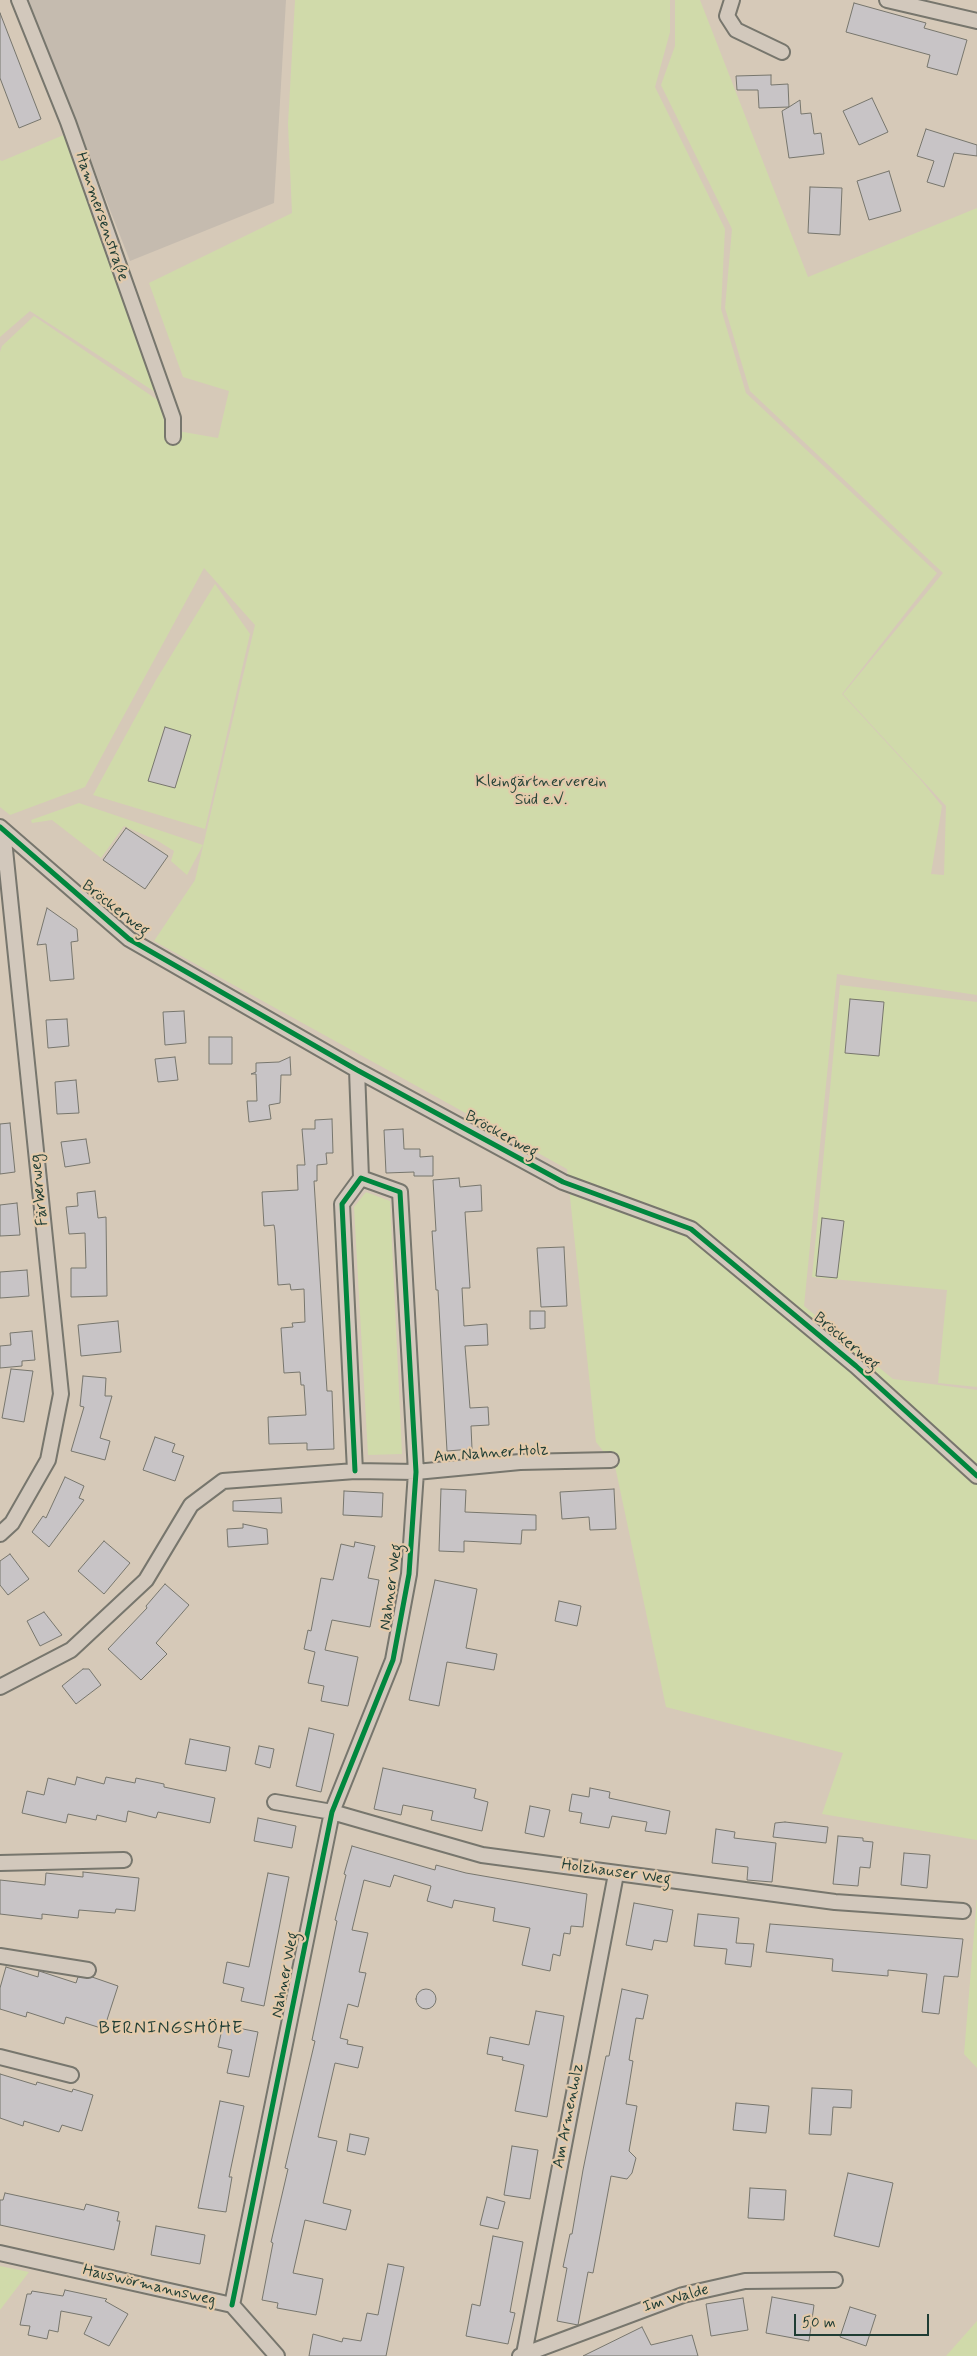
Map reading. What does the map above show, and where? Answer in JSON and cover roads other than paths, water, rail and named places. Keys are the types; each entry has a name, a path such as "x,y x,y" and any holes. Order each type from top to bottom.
{"street":[{"name":"Hammersenstraße","path":"19,0 68,122 173,418 173,437"},
{"path":"732,0 727,16 736,30 782,52"},
{"path":"887,0 977,21"},
{"name":"Bröckerweg","path":"2,829 130,939 357,1070 563,1182 691,1229 856,1366 977,1476"},
{"name":"Färberweg","path":"0,1534 12,1523 48,1460 61,1394 2,829"},
{"path":"355,1471 342,1204 361,1178 357,1070"},
{"name":"Nahner Weg","path":"232,2304 332,1812 393,1660 409,1574 416,1472 400,1192 361,1178"},
{"name":"Am Nahner Holz","path":"0,1687 71,1650 146,1580 192,1505 223,1481 355,1471 416,1472 520,1462 611,1460"},
{"name":"Holzhauser Weg","path":"275,1802 332,1812 482,1855 835,1902 963,1911"},
{"path":"0,1863 124,1860"},
{"name":"Am Armenholz","path":"522,2355 616,1874"},
{"path":"0,1956 88,1970"},
{"path":"0,2056 72,2075"},
{"name":"Hauswörmannsweg","path":"0,2253 232,2304 277,2356"},
{"name":"Im Walde","path":"522,2355 683,2295 745,2281 835,2280"}],"district":[{"name":"BERNINGSHÖHE","path":"171,2029"}],"park label":[{"name":"Kleingärtnerverein Süd e.V.","path":"541,792"}]}
